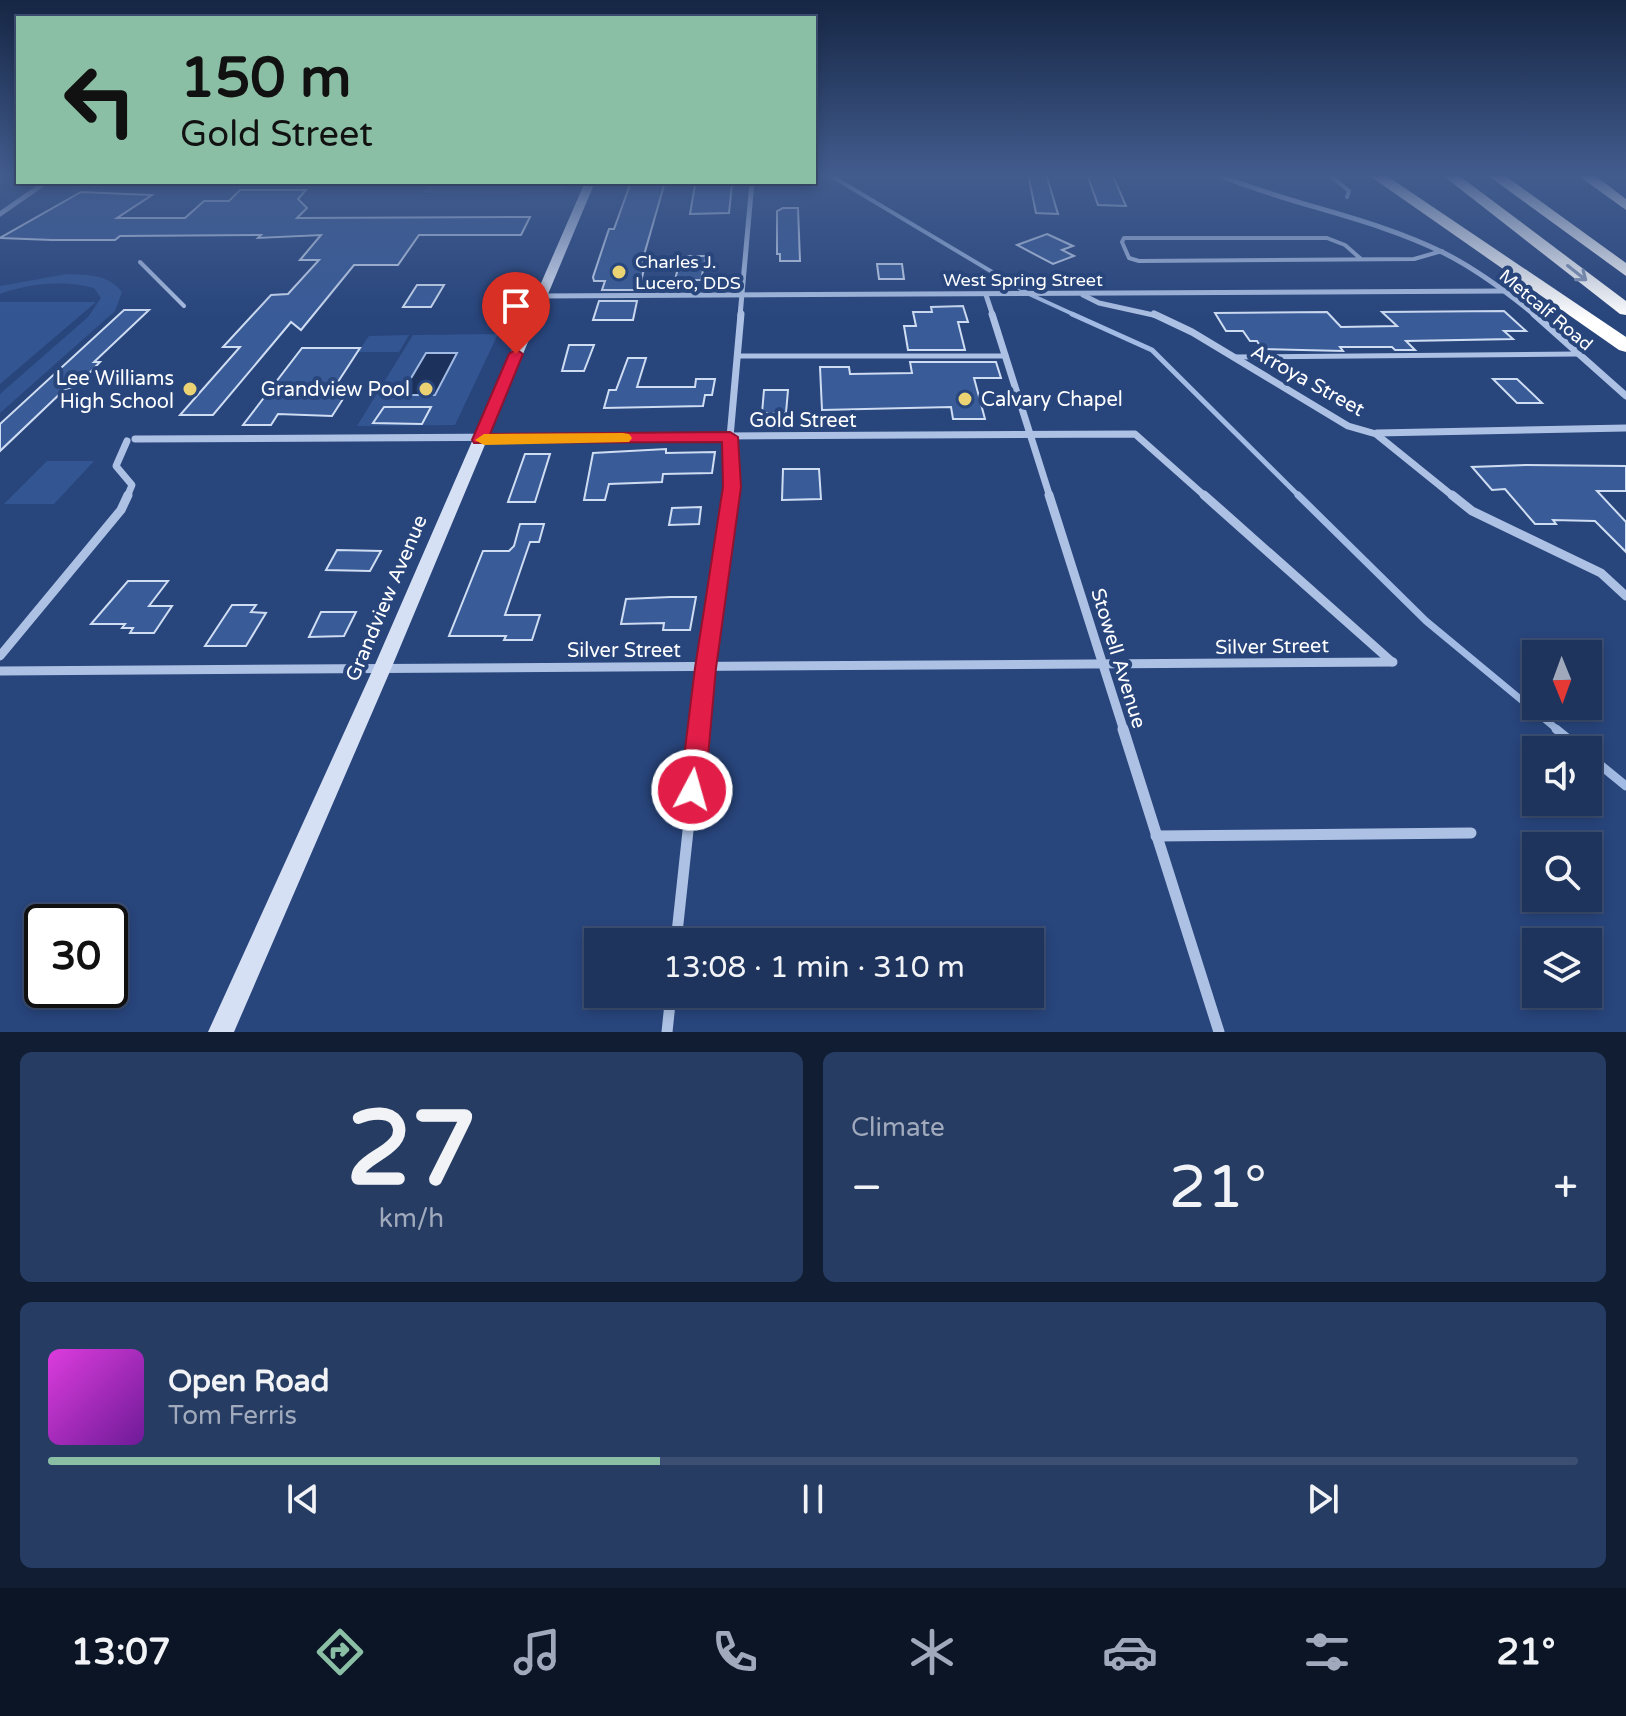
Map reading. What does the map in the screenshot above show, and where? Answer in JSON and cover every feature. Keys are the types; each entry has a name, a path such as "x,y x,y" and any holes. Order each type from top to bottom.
{"highway":[{"path":"1445,222 1626,346"},
{"path":"1511,222 1626,310"},
{"path":"1559,222 1626,271"}],"main road":[{"name":"Grandview Avenue","path":"221,1032 382,669 572,222"}],"street":[{"path":"677,928 705,668 732,487 730,437 749,222"},
{"name":"Metcalf Road","path":"1365,222 1442,251 1505,291 1626,396"},
{"name":"West Spring Street","path":"540,296 1505,291"},
{"name":"Arroya Street","path":"1082,294 1099,303 1153,313 1348,426 1376,434 1472,511 1601,573 1626,596"},
{"name":"Stowell Avenue","path":"986,295 1219,1032"},
{"path":"1376,434 1626,428"},
{"name":"Gold Street","path":"0,656 121,510 132,485 116,466 131,440 1135,434 1393,662"},
{"name":"Silver Street","path":"0,671 1393,662"},
{"path":"1156,836 1471,833"},
{"path":"667,1032 670,1008"}],"lane":[{"path":"1361,259 1345,245 1327,238 1124,238 1122,242 1129,258 1139,261 1414,259 1442,251"},
{"path":"140,262 184,306"},
{"path":"1233,357 1577,354"},
{"path":"738,356 1006,356"}],"shaded area":[{"path":"67,274 98,277 117,286 122,292 115,311 0,413 0,394 88,317 101,298 94,288 70,284 35,285 0,294 0,286"},
{"path":"0,302 96,302 0,384"},
{"name":"Grandview Pool","path":"498,334 455,425 357,426 413,335"},
{"path":"409,335 399,352 358,352 369,336"},
{"path":"426,353 457,353 435,395 401,395"},
{"path":"47,461 94,461 54,504 4,504"}],"building":[{"path":"28,222 527,222 521,235 419,235 398,265 354,265 301,330 291,322 213,415 180,415 240,347 223,347 271,295 288,294 319,260 300,260 321,235 258,238 261,235 120,236 115,240 0,238"},
{"path":"616,222 653,222 640,269 644,269 639,290 602,290 605,281 594,281 609,229 614,229"},
{"path":"777,222 799,222 800,261 780,261 780,254 777,254"},
{"path":"1047,234 1073,246 1062,250 1074,256 1053,264 1017,245"},
{"path":"681,256 706,256 701,280 675,280"},
{"path":"877,264 902,264 904,279 879,279"},
{"path":"417,285 444,285 431,307 403,307"},
{"path":"599,301 637,301 633,320 593,320"},
{"path":"963,306 968,322 958,322 965,350 908,350 904,326 916,326 913,312 932,312 931,307"},
{"path":"124,310 149,310 94,362 100,362 77,386 65,389 0,451 0,424"},
{"path":"1504,311 1526,331 1504,331 1513,339 1406,341 1415,350 1340,347 1343,351 1262,349 1257,341 1250,341 1243,331 1226,331 1215,313 1327,312 1341,327 1397,326 1382,312"},
{"path":"569,345 594,345 584,371 562,371"},
{"path":"302,348 360,348 334,388 350,388 332,416 278,414 271,425 243,425"},
{"path":"628,358 646,358 637,387 695,387 696,379 715,379 712,395 705,395 703,406 604,408 609,390 616,390"},
{"path":"910,362 996,362 1001,378 974,378 985,419 953,419 951,407 822,410 820,367 849,367 850,374 912,373"},
{"path":"1493,379 1517,379 1542,403 1517,403"},
{"path":"764,390 788,390 786,413 762,413"},
{"path":"384,407 431,407 422,424 373,423"},
{"path":"666,449 666,453 715,452 712,473 663,474 662,482 609,484 605,500 584,500 593,453"},
{"path":"525,454 550,454 535,502 508,502"},
{"path":"1626,466 1626,491 1597,491 1626,522 1626,552 1595,521 1553,520 1556,524 1535,524 1505,489 1492,490 1472,467"},
{"path":"783,469 819,469 821,499 782,500"},
{"path":"701,507 699,524 669,525 672,508"},
{"path":"520,524 544,524 539,542 530,542 505,615 540,615 532,640 504,640 506,636 449,636 483,551 509,551 514,546"},
{"path":"337,550 381,551 370,571 326,570"},
{"path":"128,581 168,581 149,606 172,606 154,633 130,633 133,628 122,628 125,624 91,624"},
{"path":"696,597 690,630 663,630 664,623 621,624 626,599"},
{"path":"232,605 256,605 251,612 266,613 246,646 205,646"},
{"path":"321,612 356,612 344,636 309,637"}],"waterway":[{"path":"909,222 1029,294 1077,316"},
{"path":"1072,314 1152,350 1300,497"},
{"path":"1298,495 1426,621 1559,731"},
{"path":"1556,729 1565,736"},
{"path":"1602,766 1626,786"}],"slow traffic":[{"path":"484,440 623,438"}],"place":[{"name":"Charles J. Lucero, DDS","path":"619,272"},
{"name":"Lee Williams High School","path":"190,389"},
{"name":"Grandview Pool","path":"426,389"},
{"name":"Calvary Chapel","path":"965,399"}],"route":[{"path":"516,354 480,440 730,437 732,487 705,668 692,790"}]}
